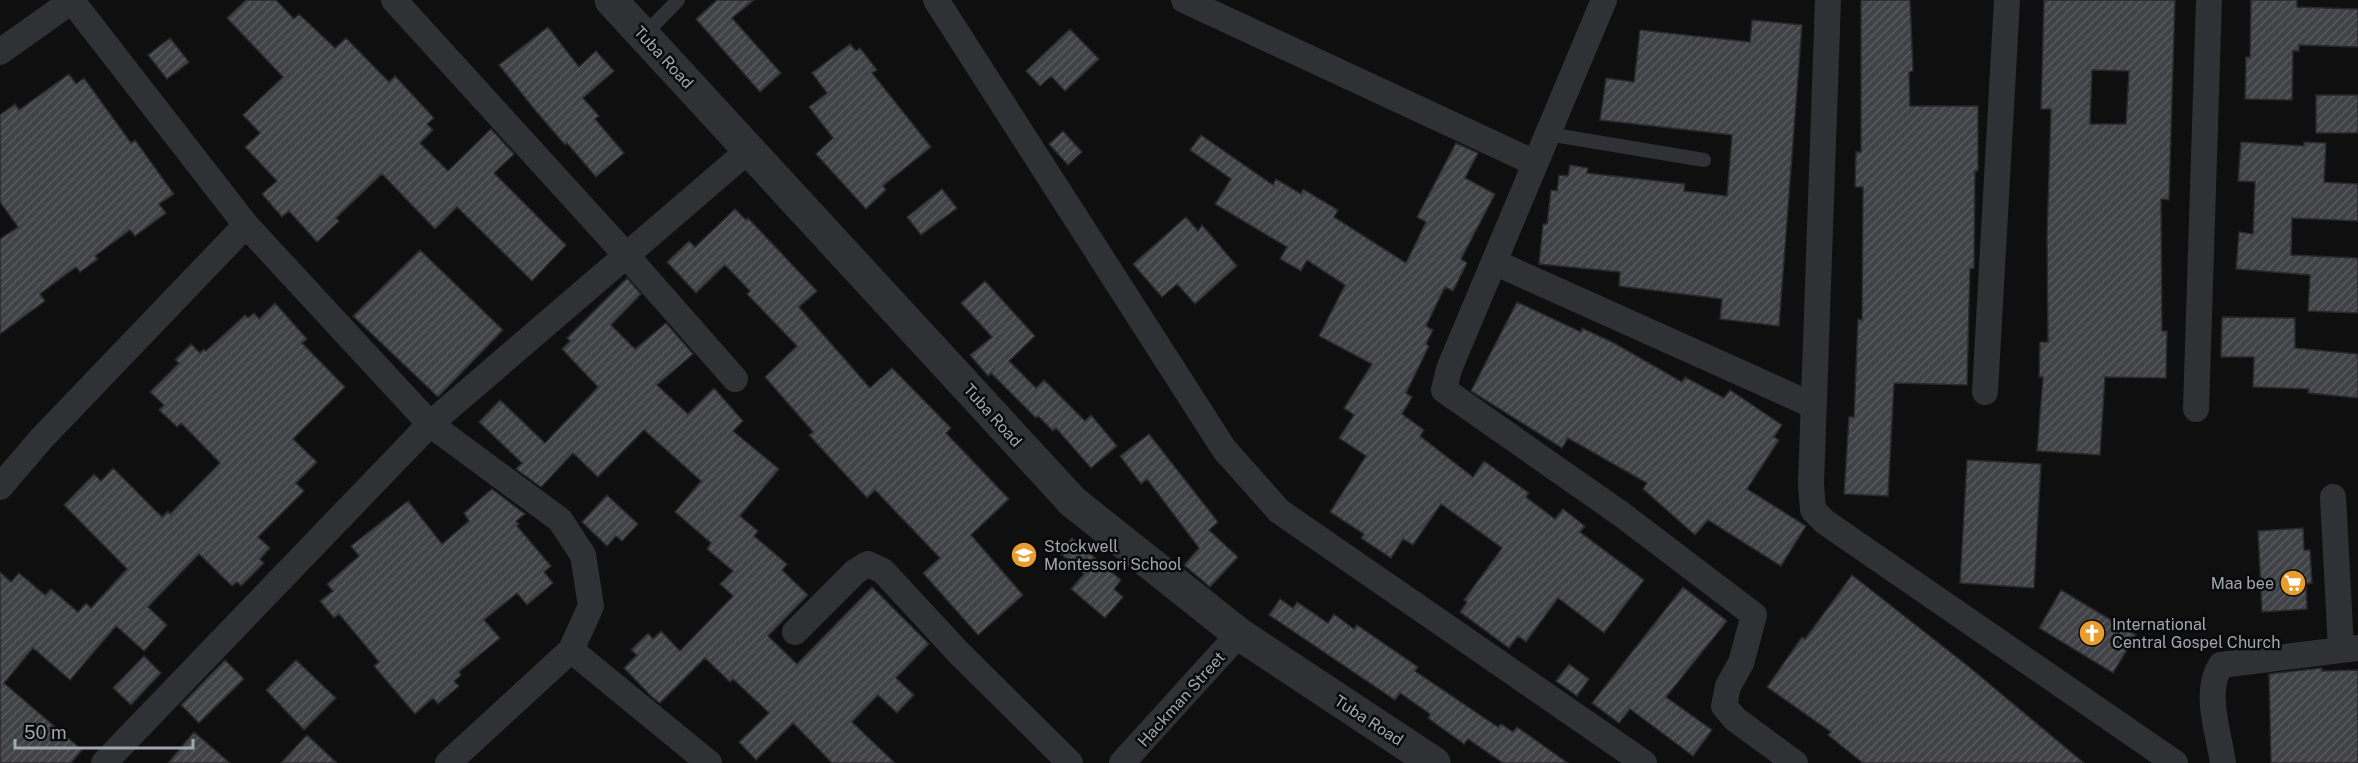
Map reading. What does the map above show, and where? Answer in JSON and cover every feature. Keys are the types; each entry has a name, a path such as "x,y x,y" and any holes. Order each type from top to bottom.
{"street":[{"path":"394,0 626,255 735,379"},
{"name":"Tuba Road","path":"611,0 1073,502 1239,634 1434,763"},
{"path":"936,0 1224,449 1279,511 1644,763"},
{"path":"1184,0 1535,163"},
{"path":"1604,0 1449,369 1444,390 1621,514 1754,615 1741,663 1728,686 1724,706 1735,719 1795,763"},
{"path":"1828,0 1812,405 1813,510 1825,522 2175,763"},
{"path":"1985,392 2007,0"},
{"path":"2196,409 2209,0"},
{"path":"0,52 73,1 246,225 430,424 560,520 583,555 591,606 571,650 448,763"},
{"path":"104,763 430,424 750,149"},
{"path":"0,487 41,439 246,225"},
{"path":"1494,262 1812,405"},
{"path":"2223,763 2212,687 2221,665 2349,649 2333,497"},
{"path":"795,632 856,571 868,564 883,570 958,652 1070,763"},
{"name":"Hackman Street","path":"1122,763 1239,634"},
{"path":"571,650 709,763"}],"lane":[{"path":"644,35 678,0"},
{"path":"1548,134 1704,160"}],"building":[{"path":"246,0 276,0 294,19 299,14 335,48 346,38 389,82 395,76 434,118 427,124 433,130 420,143 448,171 491,129 514,154 494,173 566,245 532,281 457,207 435,229 382,174 336,218 339,221 317,242 289,211 282,217 262,194 277,181 245,147 260,133 243,115 283,77 227,18"},
{"path":"717,0 754,0 732,18 781,73 760,92 696,19"},
{"path":"1861,0 1910,0 1913,71 1909,72 1910,106 1978,106 1978,171 1975,171 1974,268 1970,269 1967,385 1894,383 1888,496 1844,494 1849,417 1854,417 1858,319 1862,320 1863,187 1855,187 1856,152 1861,152"},
{"path":"2044,0 2175,0 2169,200 2161,199 2162,331 2167,331 2166,378 2105,377 2100,455 2037,451 2043,377 2039,377 2040,342 2048,342 2047,237 2051,109 2041,109","holes":["2092,70 2129,71 2126,124 2090,124"]},
{"path":"2251,0 2297,0 2297,7 2358,9 2358,47 2299,45 2299,51 2293,51 2292,100 2245,99 2246,57 2250,57"},
{"path":"1752,20 1802,25 1779,326 1720,319 1722,299 1619,286 1620,272 1539,264 1543,224 1547,224 1551,190 1557,191 1559,175 1568,176 1570,165 1588,168 1587,173 1685,184 1684,191 1727,196 1732,135 1600,120 1606,78 1634,82 1640,30 1750,42"},
{"path":"548,27 579,67 596,51 614,71 583,98 599,116 595,119 624,153 596,177 567,143 565,145 499,65"},
{"path":"1070,29 1099,59 1065,91 1051,76 1040,86 1026,71"},
{"path":"170,38 189,62 167,79 148,55"},
{"path":"850,44 856,51 860,48 877,70 872,73 931,147 883,186 886,190 866,209 816,154 833,138 809,107 827,93 812,73"},
{"path":"69,74 76,84 84,78 131,143 135,140 174,194 159,204 166,213 135,236 130,230 95,256 98,259 80,272 76,267 40,294 45,301 0,334 0,239 18,227 0,202 0,115 15,104 19,110"},
{"path":"2316,95 2358,95 2358,133 2316,133"},
{"path":"1063,131 1082,152 1068,165 1049,144"},
{"path":"1201,135 1273,185 1276,179 1301,194 1303,189 1338,210 1334,217 1406,263 1426,222 1417,217 1456,143 1478,153 1465,178 1495,194 1461,259 1467,263 1453,291 1445,287 1426,326 1433,330 1426,344 1429,346 1406,393 1412,397 1402,414 1424,430 1420,436 1473,477 1484,461 1529,493 1526,497 1555,519 1563,509 1585,526 1580,532 1644,580 1604,633 1558,598 1526,642 1518,636 1509,648 1460,612 1467,602 1464,600 1502,548 1441,504 1413,545 1403,539 1391,558 1361,538 1364,534 1330,512 1366,456 1339,438 1354,415 1344,408 1372,364 1319,336 1345,285 1307,260 1301,271 1280,259 1287,247 1215,204 1231,179 1190,150"},
{"path":"2241,142 2304,146 2304,142 2326,143 2324,182 2358,184 2358,221 2292,218 2291,255 2358,258 2358,313 2308,311 2310,275 2236,269 2239,232 2253,234 2255,182 2238,181"},
{"path":"942,189 957,208 921,235 907,217"},
{"path":"735,209 746,220 748,218 817,291 799,307 870,388 892,368 951,428 946,433 1009,499 971,535 1023,595 978,635 923,573 940,558 875,490 867,498 809,435 813,432 765,377 797,346 747,294 750,291 725,265 696,293 667,262 689,241 695,247"},
{"path":"1186,217 1198,231 1202,225 1237,266 1195,304 1177,284 1162,297 1133,264"},
{"path":"420,250 503,330 438,397 353,316"},
{"path":"627,278 641,294 611,325 635,349 666,323 693,354 657,385 688,414 714,388 743,421 733,431 779,469 740,516 758,531 754,536 787,564 782,570 808,595 768,636 797,664 872,587 929,644 896,678 914,695 897,713 878,695 852,722 895,763 832,763 793,723 756,760 739,742 769,713 733,679 730,682 705,658 660,703 652,697 624,668 637,655 631,650 648,633 653,639 661,631 680,651 733,596 720,584 733,571 707,549 711,543 675,512 701,481 644,430 598,477 573,453 541,487 516,469 522,463 479,422 500,400 545,443 598,387 562,349 570,341 567,338"},
{"path":"985,281 1035,336 1009,361 1036,388 1044,380 1085,421 1091,415 1117,446 1091,468 1056,428 1053,431 1038,416 1036,418 991,373 988,376 970,355 992,337 961,303"},
{"path":"1517,302 1581,332 1582,328 1614,343 1682,382 1685,377 1724,398 1730,390 1782,425 1774,437 1779,440 1747,489 1806,526 1781,566 1708,520 1695,535 1643,489 1647,483 1568,438 1562,448 1471,391"},
{"path":"275,303 307,339 302,343 345,387 293,439 317,462 296,483 304,491 258,537 270,548 260,559 264,563 241,586 237,582 232,586 199,554 148,607 167,625 144,651 116,626 70,680 33,648 4,683 82,750 71,763 0,763 0,572 11,582 19,573 45,595 51,589 78,612 86,603 91,608 127,569 64,505 94,474 101,481 113,468 162,517 168,511 170,514 220,463 181,423 177,427 159,410 164,405 150,392 179,363 175,360 191,344 200,353 204,349 206,351 245,315 248,318 254,313 259,319"},
{"path":"2222,317 2295,318 2295,348 2358,354 2358,398 2308,393 2309,389 2253,387 2254,357 2221,357"},
{"path":"1149,434 1218,522 1209,530 1238,557 1210,587 1184,565 1199,548 1147,479 1141,484 1120,456"},
{"path":"1967,460 2041,464 2034,588 1960,583"},
{"path":"492,489 525,514 516,521 519,524 517,526 551,566 544,572 553,583 527,605 517,593 484,620 500,638 459,672 461,675 454,681 459,686 438,704 433,698 415,714 374,666 379,662 339,614 334,618 320,601 333,591 327,584 359,556 351,546 408,501 442,544 469,521 464,513"},
{"path":"607,495 638,524 622,541 616,536 607,546 582,522"},
{"path":"2303,528 2304,550 2310,550 2312,583 2306,584 2307,609 2262,612 2258,531"},
{"path":"1072,538 1121,580 1114,589 1123,597 1105,618 1071,589 1084,574 1059,552"},
{"path":"1852,575 1968,666 2084,763 1863,763 1828,735 1831,732 1767,687 1802,637 1805,639"},
{"path":"1683,587 1727,621 1666,697 1712,730 1693,756 1630,709 1619,723 1592,703"},
{"path":"2061,590 2136,635 2113,673 2039,628"},
{"path":"1280,599 1293,608 1297,602 1328,623 1334,614 1354,629 1357,625 1418,667 1415,671 1498,727 1501,724 1513,732 1517,727 1568,763 1503,763 1468,739 1464,744 1428,718 1430,714 1400,693 1395,700 1269,615"},
{"path":"144,656 161,673 131,705 113,688"},
{"path":"225,660 244,679 199,723 181,705"},
{"path":"296,660 336,698 304,730 266,690"},
{"path":"1569,664 1589,679 1577,696 1556,681"},
{"path":"2322,668 2322,671 2358,670 2358,763 2271,763 2269,674"},
{"path":"194,732 230,763 168,763"},
{"path":"307,735 337,763 281,763"}],"place":[{"name":"Stockwell Montessori School","path":"1024,555"},
{"name":"Maa bee","path":"2293,583"},
{"name":"International Central Gospel Church","path":"2092,633"}]}
